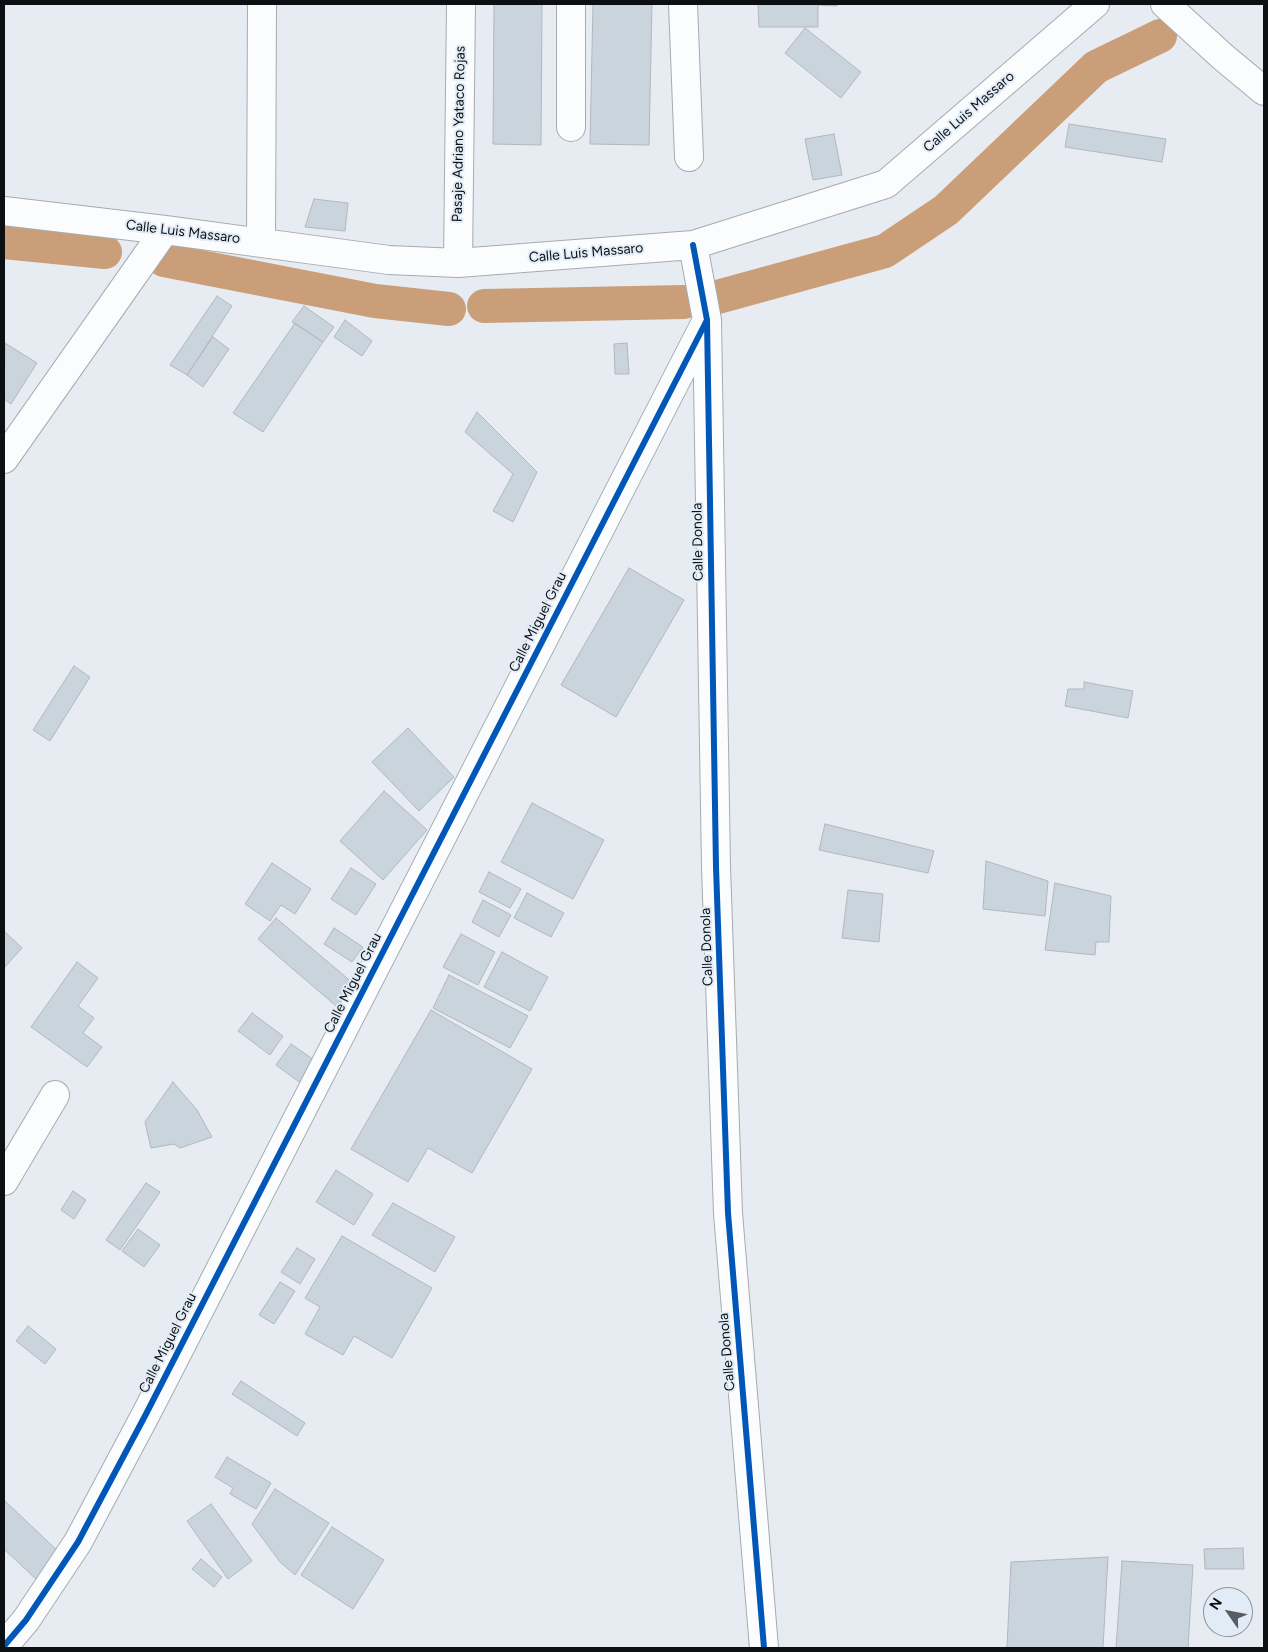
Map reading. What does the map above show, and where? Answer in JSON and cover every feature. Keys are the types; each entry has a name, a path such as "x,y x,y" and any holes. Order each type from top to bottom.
{"street":[{"path":"261,242 262,4"},
{"name":"Pasaje Adriano Yataco Rojas","path":"458,264 461,4"},
{"path":"571,4 571,127"},
{"path":"683,4 689,157"},
{"name":"Calle Luis Massaro","path":"4,211 261,242 389,260 458,264 693,245 886,184 1095,4"},
{"path":"1165,4 1223,57 1264,91"},
{"path":"4,459 165,230"},
{"name":"Calle Donola","path":"693,245 707,320 716,867 728,1213 764,1648"},
{"name":"Calle Miguel Grau","path":"4,1646 26,1620 78,1542 707,320"},
{"path":"4,1180 55,1095"}],"building":[{"path":"494,4 542,4 541,145 493,144"},
{"path":"593,4 652,4 649,145 590,144"},
{"path":"758,4 837,4 837,6 818,5 818,27 759,27"},
{"path":"805,28 861,72 841,98 785,53"},
{"path":"1069,124 1166,139 1162,162 1065,147"},
{"path":"834,134 842,175 813,180 805,139"},
{"path":"314,199 348,203 345,231 305,227"},
{"path":"217,296 232,306 187,375 170,365"},
{"path":"304,306 334,327 323,342 292,322"},
{"path":"345,320 372,341 362,356 334,337"},
{"path":"295,323 323,342 263,432 233,413"},
{"path":"213,337 229,349 203,387 187,375"},
{"path":"5,343 37,363 11,404 4,399"},
{"path":"627,343 629,374 615,374 614,344"},
{"path":"477,412 537,472 513,522 493,511 513,474 465,432"},
{"path":"629,568 684,600 616,717 561,685"},
{"path":"74,666 90,677 50,741 33,730"},
{"path":"1084,682 1133,691 1128,718 1065,706 1068,689 1084,689"},
{"path":"408,728 454,777 419,811 372,762"},
{"path":"384,791 427,830 383,880 340,841"},
{"path":"532,803 604,840 573,899 501,862"},
{"path":"825,824 934,851 928,873 819,850"},
{"path":"986,861 1048,881 1045,916 983,909"},
{"path":"272,863 311,889 295,914 281,905 270,921 245,904"},
{"path":"351,868 376,884 356,915 331,899"},
{"path":"489,872 521,889 510,908 479,892"},
{"path":"1055,883 1111,896 1109,942 1096,942 1095,955 1045,950"},
{"path":"848,890 883,894 879,942 842,938"},
{"path":"527,893 564,913 551,937 514,918"},
{"path":"483,900 511,915 499,937 472,922"},
{"path":"276,918 354,984 336,1006 258,939"},
{"path":"334,928 363,947 352,962 324,944"},
{"path":"4,931 22,948 4,968"},
{"path":"461,934 495,952 478,985 443,967"},
{"path":"502,952 548,977 530,1011 484,987"},
{"path":"77,962 98,978 78,1006 94,1018 83,1033 102,1047 87,1067 31,1027"},
{"path":"449,975 528,1016 510,1048 433,1008"},
{"path":"431,1010 532,1069 472,1173 428,1148 408,1182 351,1149"},
{"path":"252,1013 283,1036 270,1055 238,1031"},
{"path":"291,1044 317,1062 302,1084 276,1065"},
{"path":"173,1082 197,1110 212,1137 180,1148 174,1144 151,1148 145,1122"},
{"path":"336,1170 373,1194 354,1225 316,1202"},
{"path":"146,1183 160,1192 120,1250 106,1240"},
{"path":"73,1191 86,1200 74,1219 61,1210"},
{"path":"393,1203 455,1237 435,1272 372,1235"},
{"path":"138,1229 160,1245 144,1267 122,1251"},
{"path":"342,1236 432,1288 392,1358 354,1336 343,1355 305,1334 320,1307 305,1298"},
{"path":"297,1248 315,1259 300,1284 281,1272"},
{"path":"280,1282 295,1291 274,1324 259,1315"},
{"path":"28,1326 56,1349 45,1364 16,1341"},
{"path":"241,1381 305,1423 297,1436 232,1394"},
{"path":"227,1457 271,1483 256,1509 230,1494 233,1488 215,1477"},
{"path":"275,1489 329,1523 295,1575 280,1562 252,1524"},
{"path":"4,1500 63,1556 39,1582 4,1549"},
{"path":"211,1504 252,1561 228,1579 187,1521"},
{"path":"332,1527 384,1560 353,1609 301,1575"},
{"path":"1243,1548 1244,1569 1205,1569 1204,1549"},
{"path":"1108,1557 1103,1648 1007,1648 1011,1562"},
{"path":"201,1559 222,1577 214,1587 192,1569"},
{"path":"1122,1561 1193,1565 1188,1648 1116,1648"}],"waterway":[{"path":"714,298 885,251 946,210 1096,67 1160,36"},
{"path":"4,242 105,252"},
{"path":"164,260 375,301 449,309"},
{"path":"484,306 684,302"}],"cycle path":[{"path":"693,245 707,320 716,867 728,1213 764,1648"},
{"path":"4,1646 26,1620 78,1542 146,1414 707,320"}]}
